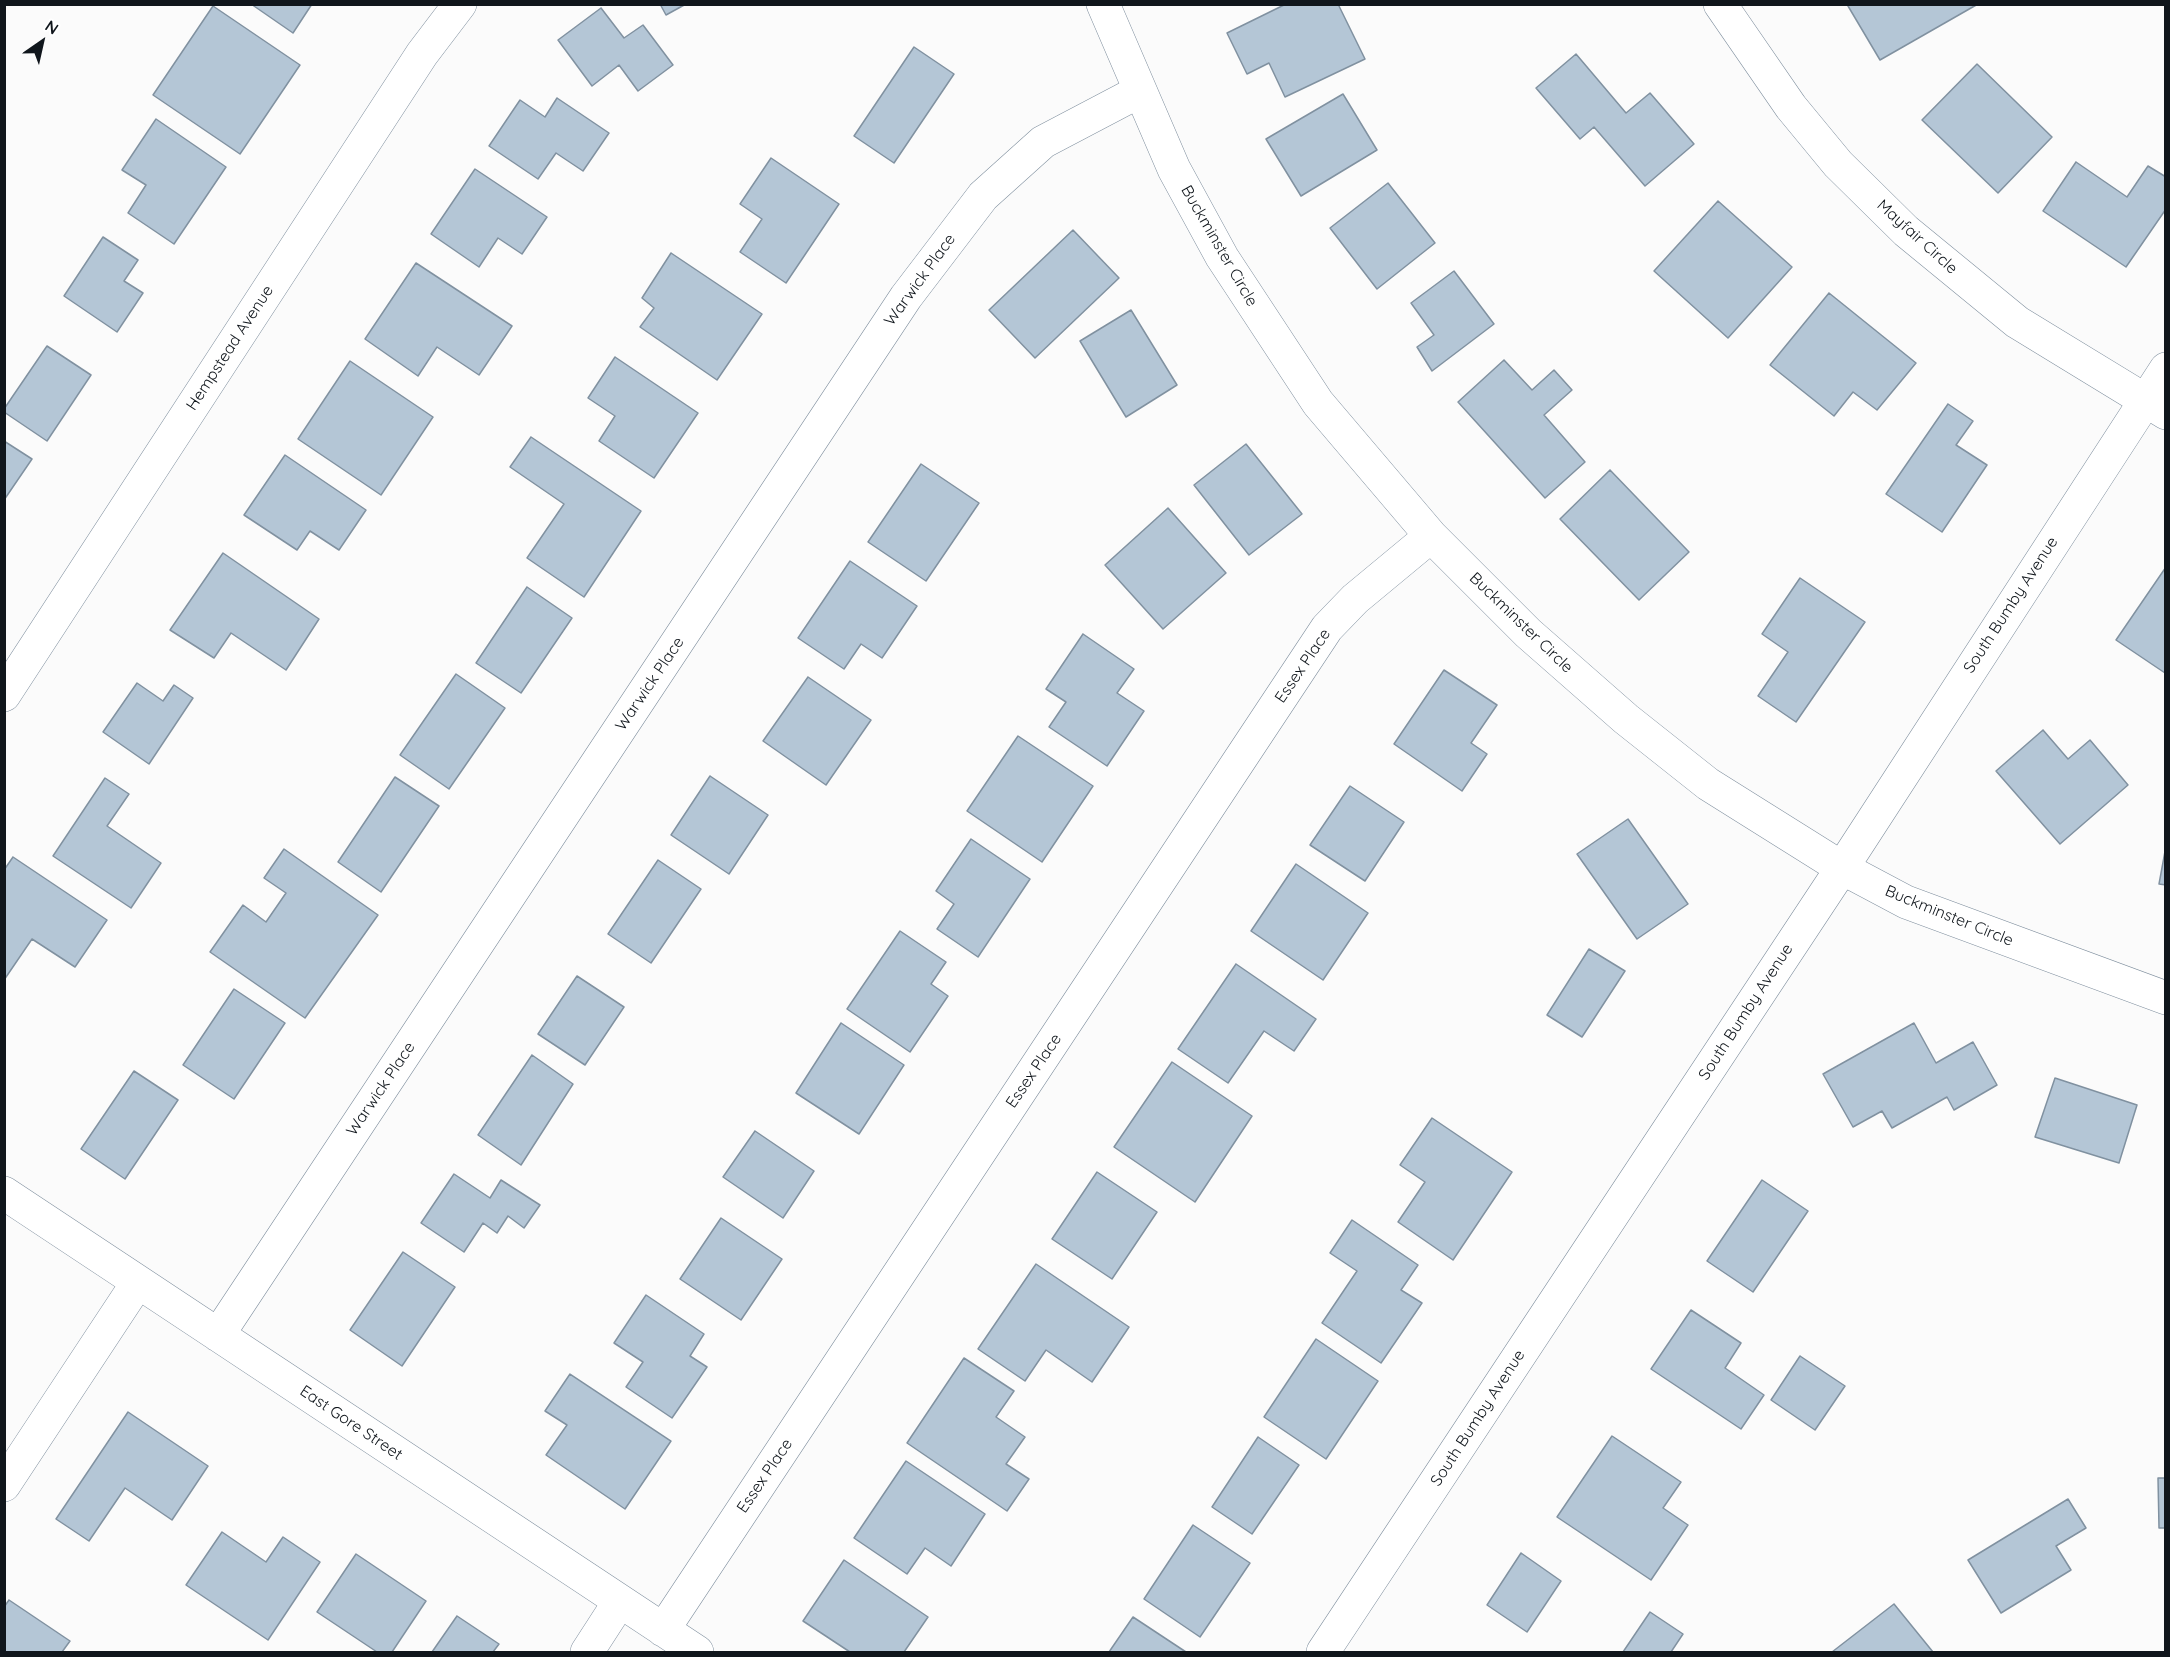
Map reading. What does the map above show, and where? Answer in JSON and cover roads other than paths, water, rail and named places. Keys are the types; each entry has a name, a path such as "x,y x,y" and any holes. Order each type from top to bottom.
{"street":[{"name":"Hempstead Avenue","path":"4,695 422,54 460,4"},
{"name":"Buckminster Circle","path":"1103,4 1174,169 1221,257 1318,403 1431,536 1528,633 1626,719 1708,784 1842,868 1906,902 2166,998"},
{"name":"Mayfair Circle","path":"1720,4 1791,107 1838,164 1906,231 2017,322 2155,407"},
{"name":"Warwick Place","path":"218,1335 906,297 983,196 1043,142 1140,91"},
{"name":"South Bumby Avenue","path":"1323,1653 1842,868 2155,407 2166,369"},
{"name":"Essex Place","path":"663,1630 1327,628 1355,599 1431,536"},
{"name":"East Gore Street","path":"4,1194 697,1653"},
{"path":"4,1485 138,1282"},
{"path":"587,1653 620,1601"}]}
